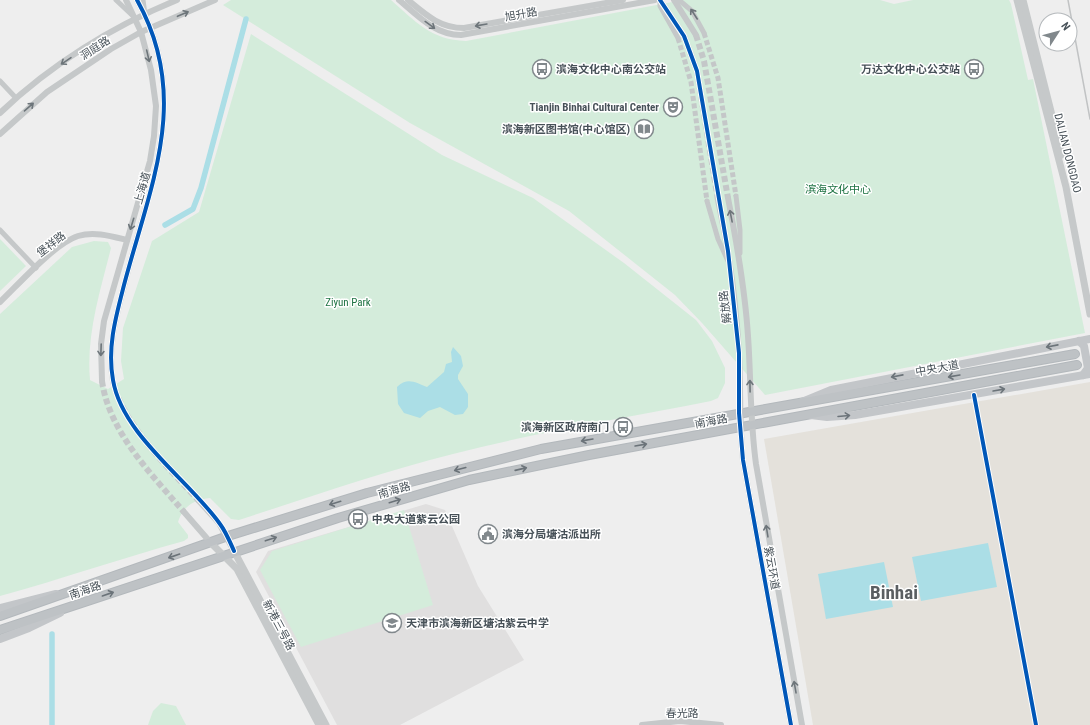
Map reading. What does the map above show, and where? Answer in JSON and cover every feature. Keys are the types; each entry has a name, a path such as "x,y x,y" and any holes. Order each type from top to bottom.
{"highway":[{"name":"中央大道","path":"802,402 1075,354"},
{"name":"中央大道","path":"805,414 1077,365"},
{"name":"南海路","path":"0,616 228,536 367,494 541,448 802,402"},
{"name":"南海路","path":"0,630 224,554 338,518 469,480 547,463 805,414"}],"main road":[{"name":"DALIAN DONGDAO","path":"1017,0 1067,194 1090,314"},
{"name":"DALIAN DONGDAO","path":"1023,0 1074,203 1090,290"},
{"path":"802,402 820,393 838,389 1090,339"},
{"path":"805,414 827,417 855,415 1087,374 1088,368 1084,346 1079,341"},
{"name":"新港三号路","path":"211,543 224,554 237,569 319,725"},
{"name":"新港三号路","path":"234,551 326,725"},
{"path":"0,608 41,597 71,592"},
{"path":"0,638 38,624 71,607"}],"street":[{"path":"116,0 136,19"},
{"name":"上海道","path":"102,381 101,356 103,331 150,161 154,136 156,106 154,83 141,32 126,0"},
{"name":"上海道","path":"113,381 110,358 114,324 159,158 163,138 164,84 150,28 145,14 137,0"},
{"path":"143,0 145,14"},
{"name":"洞庭路","path":"0,113 16,98 71,57 145,14 177,0"},
{"name":"洞庭路","path":"0,134 47,92 141,32 214,0"},
{"name":"旭升路","path":"404,1 440,24 450,27 464,28 623,0"},
{"name":"旭升路","path":"404,1 432,27 445,33 461,35 655,0"},
{"path":"660,0 681,37"},
{"path":"674,0 696,35"},
{"path":"679,0 692,11 704,33"},
{"path":"0,81 16,98"},
{"path":"736,196 740,230 740,262"},
{"name":"解放路","path":"728,198 740,262 748,336 751,425"},
{"name":"解放路","path":"718,200 730,265 739,353 739,413"},
{"path":"707,201 718,239 730,265"},
{"path":"0,230 36,268"},
{"name":"堡祥路","path":"0,302 36,268 68,241 78,236 102,234 127,240"},
{"path":"974,395 1036,725"},
{"name":"紫云环道","path":"739,413 749,495 791,725"},
{"name":"紫云环道","path":"751,425 769,543 802,725"},
{"path":"199,501 219,522 228,536 234,551"},
{"path":"184,512 211,543"},
{"name":"春光路","path":"642,725 680,721 721,725"}],"shaded area":[{"path":"1090,382 1090,725 813,725 764,439"},
{"name":"天津市滨海新区塘沽紫云中学","path":"426,504 445,510 478,586 524,660 400,725 337,725 256,572 268,551"}],"green space":[{"name":"滨海文化中心","path":"231,0 391,0 416,22 433,33 454,40 466,41 683,0 880,0 894,4 913,0 1009,0 1028,80 1033,79 1085,333 765,395 702,323 675,295 569,211 410,123 223,5"},
{"name":"Ziyun Park","path":"251,34 442,155 533,198 624,263 696,320 712,341 725,368 725,383 718,398 711,401 549,432 453,454 372,477 239,520 231,519 210,498 199,500 186,508 180,516 178,522 188,535 188,538 184,541 0,596 0,314 72,247 94,241 108,242 111,248 98,297 92,330 89,363 90,380 108,389 124,379 121,361 123,328 152,241 199,212"},
{"path":"0,239 26,266 0,291"},
{"path":"404,510 433,605 301,647 260,570 272,551"},
{"path":"161,703 176,706 186,725 148,725 153,711"}],"water":[{"path":"453,347 461,356 463,366 458,375 458,379 468,394 468,407 463,414 455,415 440,407 428,411 420,418 404,413 398,404 397,387 404,382 411,381 427,387 444,372 446,364 452,362 451,352"},
{"path":"988,543 997,587 921,601 912,557"},
{"path":"884,562 893,607 826,619 818,574"}],"waterway":[{"path":"165,225 193,209 201,188 246,19"},
{"path":"52,634 52,725"}],"tunnel":[{"path":"704,33 718,78 736,196"},
{"path":"696,35 704,61 728,198"},
{"path":"684,36 697,71 718,200"},
{"path":"678,38 691,82 707,201"},
{"path":"102,381 106,400 113,418 123,435 146,468 184,512"},
{"path":"113,381 118,397 126,413 148,445 199,501"}],"railway":[{"path":"1068,0 1090,119"}],"cycle path":[{"path":"137,0 153,36 162,72 164,107 161,142 154,177 115,320 111,356 113,380 119,400 129,420 158,456 207,507 222,527 234,551"},
{"path":"660,0 684,36 697,71 728,251 739,353 739,413 743,460 791,725"},
{"path":"974,395 1036,725"}],"place":[{"name":"滨海文化中心南公交站","path":"542,69"},
{"name":"万达文化中心公交站","path":"974,69"},
{"name":"Tianjin Binhai Cultural Center","path":"673,107"},
{"name":"滨海新区图书馆(中心馆区)","path":"644,129"},
{"name":"滨海新区政府南门","path":"623,427"},
{"name":"中央大道紫云公园","path":"358,519"},
{"name":"滨海分局塘沽派出所","path":"488,534"},
{"name":"天津市滨海新区塘沽紫云中学","path":"392,623"}],"district":[{"name":"Binhai","path":"894,592"}]}
